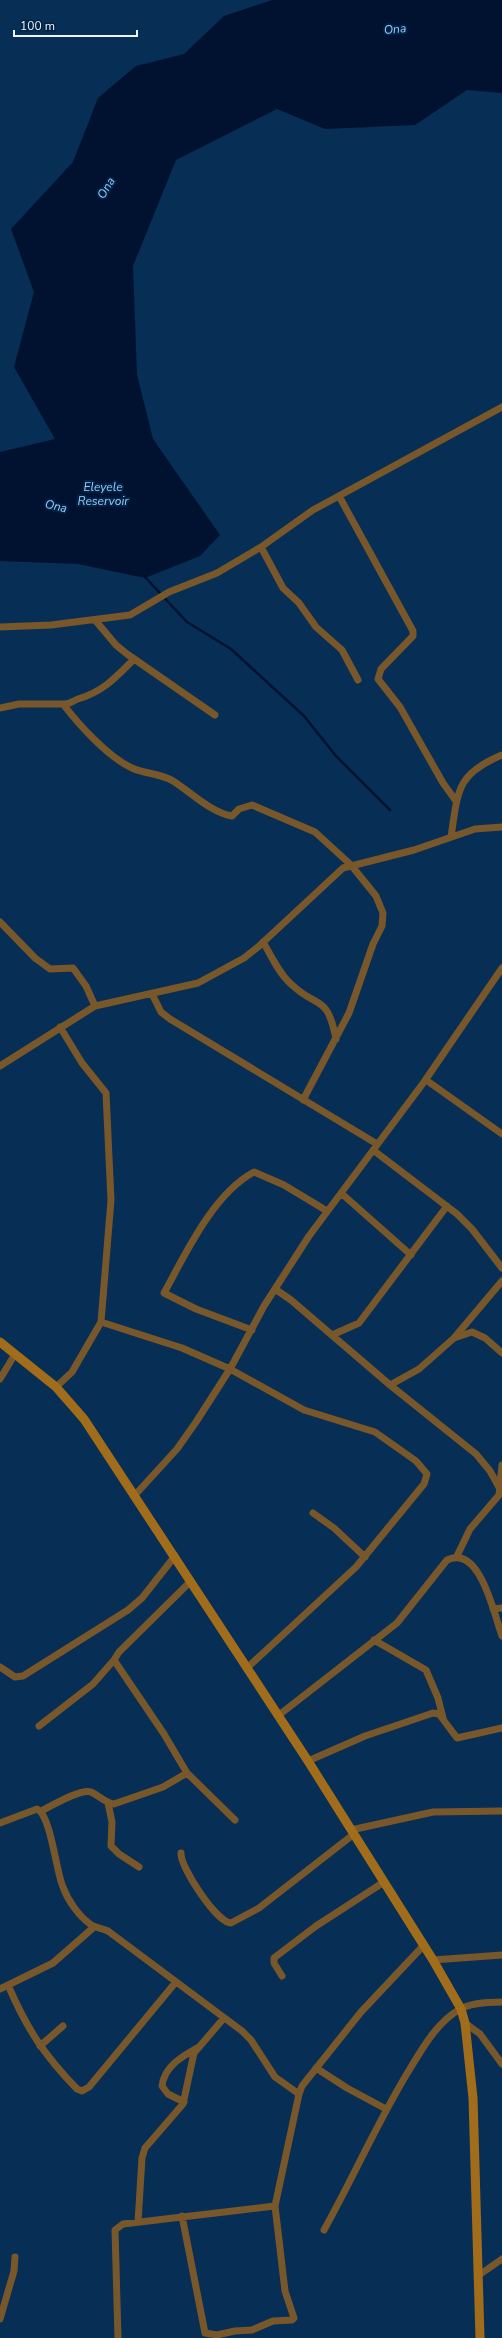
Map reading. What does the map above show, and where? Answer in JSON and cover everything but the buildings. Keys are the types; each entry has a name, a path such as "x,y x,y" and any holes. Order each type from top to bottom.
{"main road":[{"path":"0,1342 56,1387 84,1419 279,1715 424,1945 461,2009 466,2023 474,2098 480,2338"}],"street":[{"path":"0,627 95,620 130,615 169,592 217,572 261,547 313,510 502,407"},
{"path":"339,496 413,631 412,636 381,669 378,679 400,707 443,783 456,801"},
{"path":"261,547 283,588 299,603 316,627 342,650 358,680"},
{"path":"95,620 116,645 215,715"},
{"path":"0,708 19,704 68,705 86,698 108,686 134,659"},
{"path":"63,704 73,718 101,744 131,767 171,780 221,814 232,816 239,809 252,805 302,825 315,832 351,865 376,896 384,913 382,926 373,944 350,1013 303,1100"},
{"path":"451,836 456,801 464,780 474,768 502,755"},
{"path":"0,1066 95,1006 198,983 211,977 244,958 336,873 351,865 414,850 475,829 502,827"},
{"path":"0,922 35,958 50,969 73,968 86,986 95,1006"},
{"path":"263,942 288,981 329,1011 336,1038"},
{"path":"135,1495 177,1448 230,1369 275,1289 328,1211 426,1080 502,968"},
{"path":"152,994 161,1012 170,1019 303,1100 375,1147 447,1206 472,1229 502,1268"},
{"path":"56,1387 72,1372 101,1322 111,1200 106,1093 82,1063 60,1027"},
{"path":"426,1080 502,1134"},
{"path":"252,1330 196,1309 164,1293 191,1244 215,1207 242,1179 254,1172 284,1185 328,1211"},
{"path":"341,1194 411,1255"},
{"path":"332,1335 359,1323 447,1206"},
{"path":"390,1385 419,1369 454,1338 502,1281"},
{"path":"275,1289 291,1300 390,1385 476,1454 490,1470 500,1489"},
{"path":"101,1322 182,1348 230,1369 304,1410 375,1432 424,1470 427,1477 424,1484 365,1557 248,1667"},
{"path":"454,1338 472,1332 485,1338 502,1352"},
{"path":"0,1379 14,1354"},
{"path":"279,1715 397,1623 447,1560 457,1556 470,1529 496,1501 500,1489 502,1465"},
{"path":"313,1513 334,1528 365,1557"},
{"path":"0,1667 15,1677 23,1676 111,1622 142,1598 175,1556"},
{"path":"457,1556 467,1560 475,1567 493,1609 502,1636"},
{"path":"39,1726 99,1678 119,1652 191,1581"},
{"path":"493,1609 502,1608"},
{"path":"374,1640 426,1670 438,1698 444,1720"},
{"path":"114,1660 164,1734 187,1773 235,1820"},
{"path":"308,1761 404,1722 437,1713 458,1738 502,1728"},
{"path":"0,1823 37,1809 41,1811 74,1795 86,1792 90,1792 108,1804 114,1804 163,1787 187,1773"},
{"path":"108,1804 112,1822 111,1846 119,1854 139,1867"},
{"path":"41,1811 46,1822 62,1886 69,1901 94,1927 108,1931 251,2040 275,2077 299,2094"},
{"path":"181,1853 185,1870 194,1884 222,1920 231,1923 259,1908 353,1832 433,1812 502,1811"},
{"path":"282,1976 274,1963 274,1958 316,1926 384,1882"},
{"path":"0,1989 53,1963 94,1927"},
{"path":"182,2216 205,2333 217,2335 235,2330 252,2330 273,2321 292,2320 294,2318 285,2291 275,2206 299,2094 316,2068 361,2012 424,1945"},
{"path":"433,1960 502,1955"},
{"path":"8,1985 21,2015 40,2046 52,2062 77,2089 85,2089 175,1982"},
{"path":"324,2230 347,2189 386,2109 426,2042 461,2009 490,2002 502,2002"},
{"path":"184,2102 168,2094 162,2086 165,2073 178,2060 197,2048 224,2018"},
{"path":"466,2023 480,2034 502,2064"},
{"path":"40,2046 63,2026"},
{"path":"138,2222 142,2158 145,2148 176,2114 184,2102 197,2048"},
{"path":"316,2068 347,2088 386,2109"},
{"path":"118,2338 115,2230 123,2224 275,2206"},
{"path":"0,2319 12,2279 15,2257"},
{"path":"479,2275 502,2259"},
{"path":"252,2330 255,2338"}],"water":[{"name":"Eleyele Reservoir","path":"272,0 502,0 502,93 467,90 415,125 325,129 277,109 176,160 133,266 137,375 153,439 220,535 200,556 145,578 78,564 0,561 0,452 55,439 14,367 34,292 11,229 73,162 98,98 136,66 184,54 224,16"}],"waterway":[{"path":"144,576 187,622 231,649 304,716 336,756 390,810"}],"water label":[{"name":"Ona","path":"395,29"},
{"name":"Ona","path":"106,188"},
{"name":"Ona","path":"56,506"}]}
